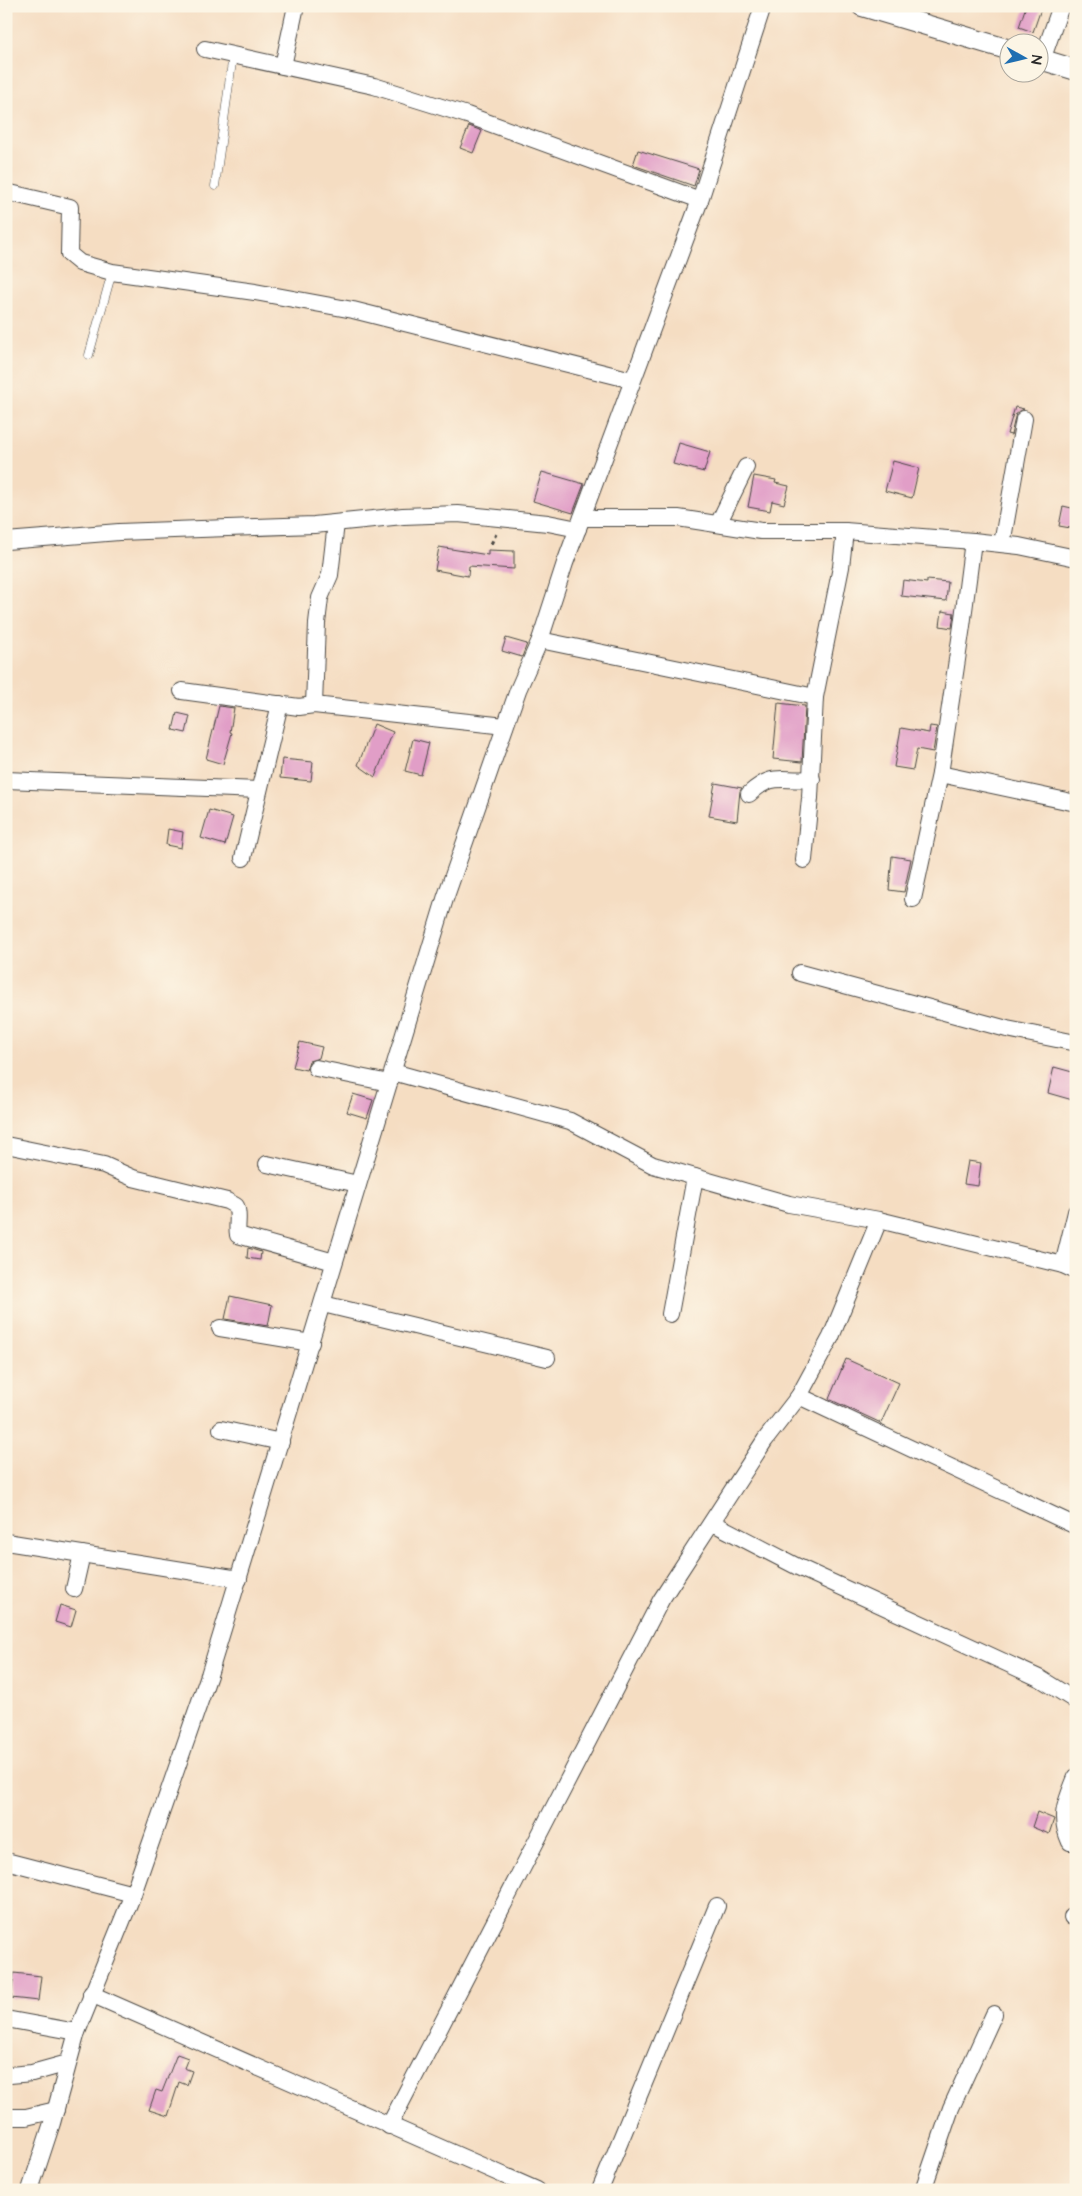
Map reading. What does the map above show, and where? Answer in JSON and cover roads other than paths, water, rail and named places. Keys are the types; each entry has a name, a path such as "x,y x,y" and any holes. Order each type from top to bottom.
{"street":[{"path":"283,66 296,6"},
{"path":"30,2190 56,2110 77,2032 133,1894 209,1675 445,899 506,726 540,640 632,380 700,200 763,6"},
{"path":"862,6 1000,47"},
{"path":"1050,36 1061,6"},
{"path":"205,49 374,86 468,115 700,200"},
{"path":"1050,63 1076,70"},
{"path":"6,192 70,207 69,254 80,262 112,272 255,292 353,310 632,380"},
{"path":"1002,544 1024,419"},
{"path":"718,524 746,467"},
{"path":"6,541 119,532 217,530 336,523 403,516 458,514 548,523 678,518 761,531 845,531 973,541 1019,546 1076,558"},
{"path":"314,705 317,622 320,598 330,575 336,523"},
{"path":"804,860 812,779 816,697 841,567 845,531"},
{"path":"913,899 940,774 973,541"},
{"path":"540,640 816,697"},
{"path":"182,691 299,707 314,705 506,726"},
{"path":"243,858 280,704"},
{"path":"940,774 1076,803"},
{"path":"750,794 763,782 775,778 788,780 812,779"},
{"path":"6,780 259,790"},
{"path":"800,973 1007,1029 1076,1043"},
{"path":"316,1068 391,1078 570,1121 653,1165 789,1204 879,1220 1069,1268 1075,1216"},
{"path":"6,1145 104,1165 133,1178 220,1199 236,1206 240,1215 237,1227 238,1234 334,1262"},
{"path":"267,1164 358,1184"},
{"path":"670,1314 695,1177"},
{"path":"389,2126 661,1600 765,1440 799,1396 831,1337 879,1220"},
{"path":"323,1304 547,1358"},
{"path":"220,1328 311,1343"},
{"path":"799,1396 1076,1526"},
{"path":"221,1429 281,1442"},
{"path":"712,1523 796,1566 1041,1679 1076,1701"},
{"path":"6,1542 239,1579"},
{"path":"74,1589 82,1554"},
{"path":"1070,1842 1064,1830 1063,1814 1076,1777"},
{"path":"6,1861 133,1894"},
{"path":"600,2190 717,1906"},
{"path":"91,1994 537,2190"},
{"path":"923,2190 951,2108 994,2014"},
{"path":"6,2019 77,2032"},
{"path":"10,2075 32,2073 68,2063"},
{"path":"6,2118 26,2117 56,2110"}],"lane":[{"path":"216,186 233,55"},
{"path":"89,355 112,272"}]}
